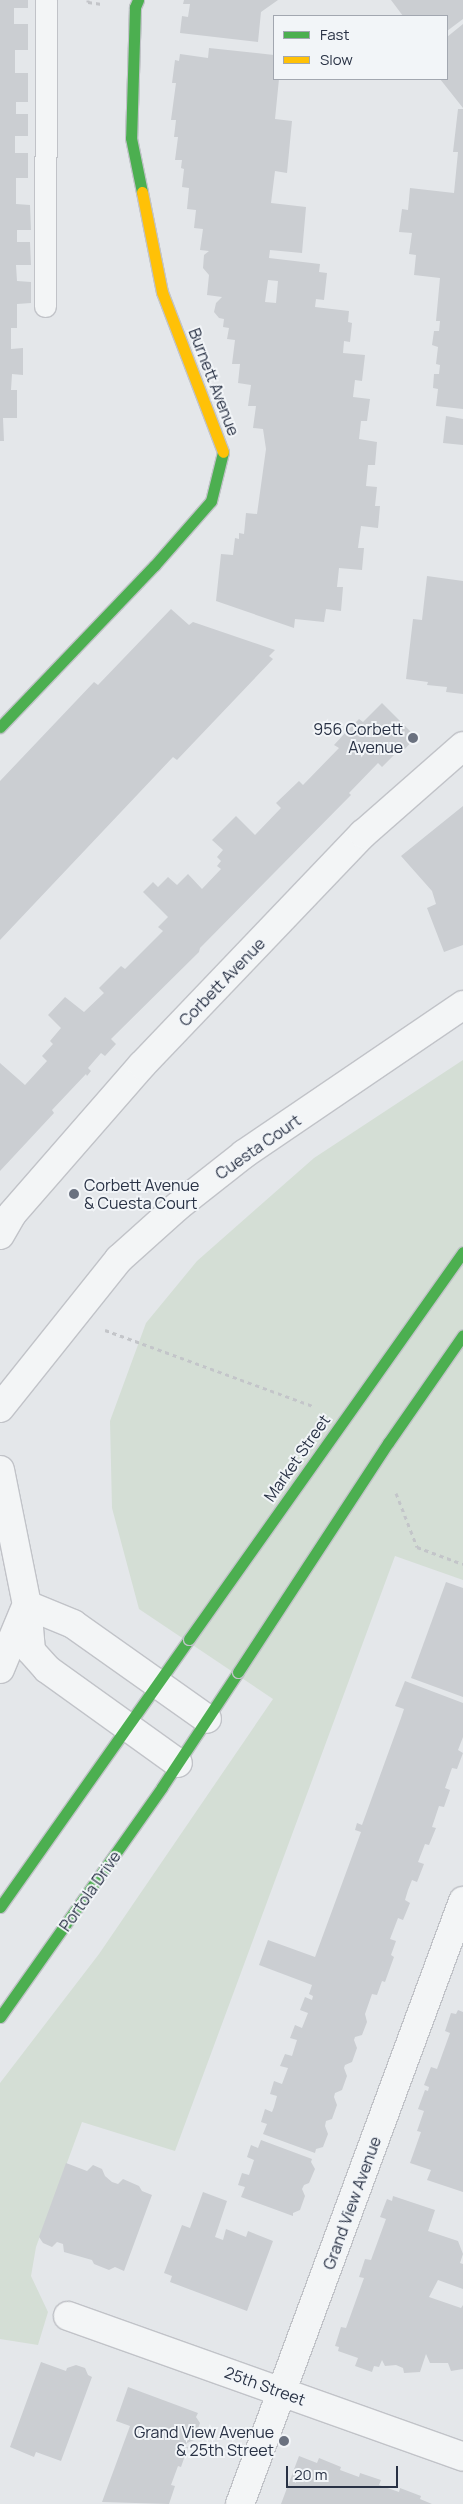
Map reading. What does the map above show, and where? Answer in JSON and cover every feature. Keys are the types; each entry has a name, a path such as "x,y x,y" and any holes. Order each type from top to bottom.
{"main road":[{"name":"Burnett Avenue","path":"0,727 154,566 211,501 223,452 162,292 131,138 135,7 138,0"},
{"name":"Market Street","path":"158,1684 463,1252"},
{"path":"207,1718 388,1443 463,1335"},
{"path":"0,1907 158,1684"},
{"name":"Portola Drive","path":"0,2017 178,1763 207,1718"}],"street":[{"name":"Corbett Avenue","path":"0,1235 12,1214 142,1065 363,834 463,746"},
{"name":"Cuesta Court","path":"0,1408 119,1259 178,1206 244,1154 463,1005"},
{"path":"0,1470 27,1606 31,1651 47,1669 178,1763"},
{"path":"0,1669 27,1606"},
{"path":"27,1606 73,1624 207,1718"},
{"name":"Grand View Avenue","path":"240,2504 463,1901"},
{"name":"25th Street","path":"68,2316 463,2457"}],"lane":[{"path":"45,306 46,0"}],"path":[{"path":"72,1318 323,1410"},
{"path":"395,1492 417,1547 463,1564"}],"shaded area":[{"path":"463,1060 463,1580 395,1556 175,2151 82,2122 36,2247 31,2276 48,2312 38,2345 0,2339 0,2083 99,1954 273,1699 139,1609 112,1508 110,1421 146,1323 197,1261 314,1158"}],"building":[{"path":"0,0 28,0 28,8 14,8 14,24 28,24 28,50 15,50 15,73 28,73 28,102 16,102 16,114 28,114 28,136 15,136 15,153 28,153 28,178 16,178 16,204 30,205 31,230 17,230 17,242 30,242 31,265 16,265 17,281 31,282 31,303 17,304 17,328 11,328 11,349 23,348 23,375 12,374 11,390 17,390 17,418 3,418 4,441 0,441"},
{"path":"184,0 278,0 261,12 258,42 180,33 182,16 188,17 190,4 183,4"},
{"path":"391,0 463,0 463,19 448,30 448,15 402,15"},
{"path":"463,24 463,108 441,80 448,80 448,36"},
{"path":"209,48 273,55 273,80 279,80 275,119 292,121 287,173 275,171 271,203 306,207 302,253 270,250 269,258 320,264 319,272 327,273 324,300 316,299 315,307 349,311 348,322 352,323 350,342 344,341 343,353 365,355 362,381 355,380 353,397 370,399 367,421 361,421 359,439 377,442 375,465 368,465 366,486 377,487 375,506 380,506 378,528 361,526 358,548 364,548 362,570 339,568 337,587 343,587 341,611 326,609 324,622 295,619 294,628 216,601 221,554 233,555 235,538 239,539 239,533 244,534 246,513 257,514 266,449 263,429 253,428 256,406 248,406 251,385 238,383 240,364 232,364 235,340 227,339 229,328 223,327 224,319 219,318 214,312 216,303 222,297 207,295 209,275 203,268 204,255 209,251 200,250 203,229 194,228 196,210 187,209 189,188 182,187 184,169 181,168 182,160 175,160 178,137 174,137 176,120 171,120 176,83 172,83 175,60 179,61 180,54 208,58","holes":["268,280 278,281 276,303 265,302"]},
{"path":"458,109 463,109 463,409 436,406 438,389 433,388 434,374 439,374 440,365 436,364 438,347 432,345 434,331 439,331 440,321 436,321 440,278 414,275 416,255 409,254 412,233 399,232 402,209 408,210 410,188 454,193 458,152 453,152"},
{"path":"446,416 463,419 463,445 443,443"},
{"path":"427,576 463,581 463,694 446,692 447,687 427,685 428,682 406,679 413,619 422,620"},
{"path":"171,609 189,625 193,622 275,650 269,656 273,659 177,760 173,757 0,940 0,781 94,682 98,685"},
{"path":"382,703 416,737 402,752 399,750 382,767 378,763 349,793 351,795 200,948 199,952 111,1039 116,1044 105,1056 101,1053 88,1068 91,1071 87,1076 86,1074 52,1110 54,1113 0,1171 0,1063 25,1085 47,1061 42,1056 53,1044 50,1041 61,1028 48,1015 65,997 84,1012 104,993 99,988 121,966 125,969 163,931 158,927 168,917 143,892 153,882 158,887 168,877 177,885 188,874 202,889 221,869 217,866 221,861 217,857 223,850 212,840 236,816 255,835 281,808 276,803 299,781 303,785 339,748 334,745 346,732 359,719 363,722"},
{"path":"463,806 463,945 444,952 427,908 436,904 432,891 401,856"},
{"path":"446,1582 463,1588 463,1697 411,1678"},
{"path":"405,1681 463,1703 463,1737 458,1750 463,1753 457,1769 452,1768 445,1788 450,1790 444,1807 439,1806 432,1827 436,1828 429,1845 425,1844 418,1862 424,1864 417,1882 412,1880 408,1890 405,1900 410,1903 403,1920 398,1918 390,1939 396,1941 391,1955 394,1957 385,1982 382,1981 377,1995 372,1994 365,2014 367,2022 362,2035 355,2037 354,2040 357,2048 352,2062 345,2065 344,2068 347,2076 342,2090 335,2093 334,2097 337,2105 332,2119 326,2121 325,2126 328,2134 323,2147 316,2149 315,2153 263,2134 267,2124 261,2122 265,2109 272,2112 274,2107 277,2096 270,2094 274,2081 282,2084 288,2068 280,2066 285,2054 292,2056 297,2040 290,2038 295,2025 302,2028 308,2013 300,2010 305,1997 312,2000 313,1996 309,1994 312,1985 259,1965 268,1940 315,1957 361,1832 355,1830 357,1823 362,1825 404,1709 395,1706"},
{"path":"458,2010 463,2012 463,2192 427,2180 431,2170 410,2163 421,2132 417,2131 424,2111 418,2109 425,2090 428,2091 429,2087 424,2085 431,2067 437,2069 450,2033 445,2031 451,2013 456,2014"},
{"path":"261,2140 312,2159 311,2162 315,2169 309,2183 304,2185 302,2189 305,2196 300,2210 293,2213 293,2216 241,2197 245,2187 238,2185 242,2173 249,2175 254,2160 247,2157 251,2145 258,2148"},
{"path":"66,2163 87,2171 93,2165 102,2169 105,2176 112,2182 118,2184 123,2179 139,2186 142,2191 152,2195 124,2271 115,2267 109,2270 94,2264 92,2260 64,2252 63,2244 57,2242 52,2247 43,2243 39,2237"},
{"path":"203,2192 227,2201 215,2237 223,2240 226,2229 246,2237 248,2231 273,2241 247,2311 170,2282 172,2276 164,2273 182,2225 190,2228"},
{"path":"393,2196 435,2210 428,2231 458,2241 463,2254 460,2263 463,2264 463,2289 438,2280 429,2297 461,2308 463,2305 463,2369 451,2371 448,2363 430,2363 426,2354 420,2372 404,2373 403,2368 396,2365 385,2366 382,2360 379,2367 374,2366 372,2372 355,2366 358,2358 338,2351 339,2347 335,2346 341,2327 346,2328 364,2278 359,2277 365,2259 371,2260 386,2219 380,2217 387,2199 392,2201"},
{"path":"41,2362 66,2371 67,2368 76,2365 85,2368 88,2375 92,2377 61,2461 36,2452 34,2457 10,2447"},
{"path":"128,2387 198,2413 196,2417 200,2423 194,2440 185,2446 188,2447 181,2467 178,2466 171,2485 175,2486 169,2504 102,2502 130,2426 116,2421"},
{"path":"299,2456 317,2463 319,2458 341,2467 340,2470 359,2477 360,2473 381,2480 379,2485 399,2492 400,2488 421,2496 420,2499 432,2504 281,2504"}],"traffic: fast":[{"path":"138,0 135,7 131,138 142,192"},
{"path":"0,727 154,566 211,501 223,452"},
{"path":"189,1639 463,1252"},
{"path":"238,1672 388,1443 463,1335"},
{"path":"0,1907 189,1639"},
{"path":"0,2017 162,1787 238,1672"}],"traffic: slow":[{"path":"142,192 162,292 223,452"}],"place":[{"name":"956 Corbett Avenue","path":"413,738"},
{"name":"Corbett Avenue & Cuesta Court","path":"74,1194"},
{"name":"Grand View Avenue & 25th Street","path":"284,2441"}]}
